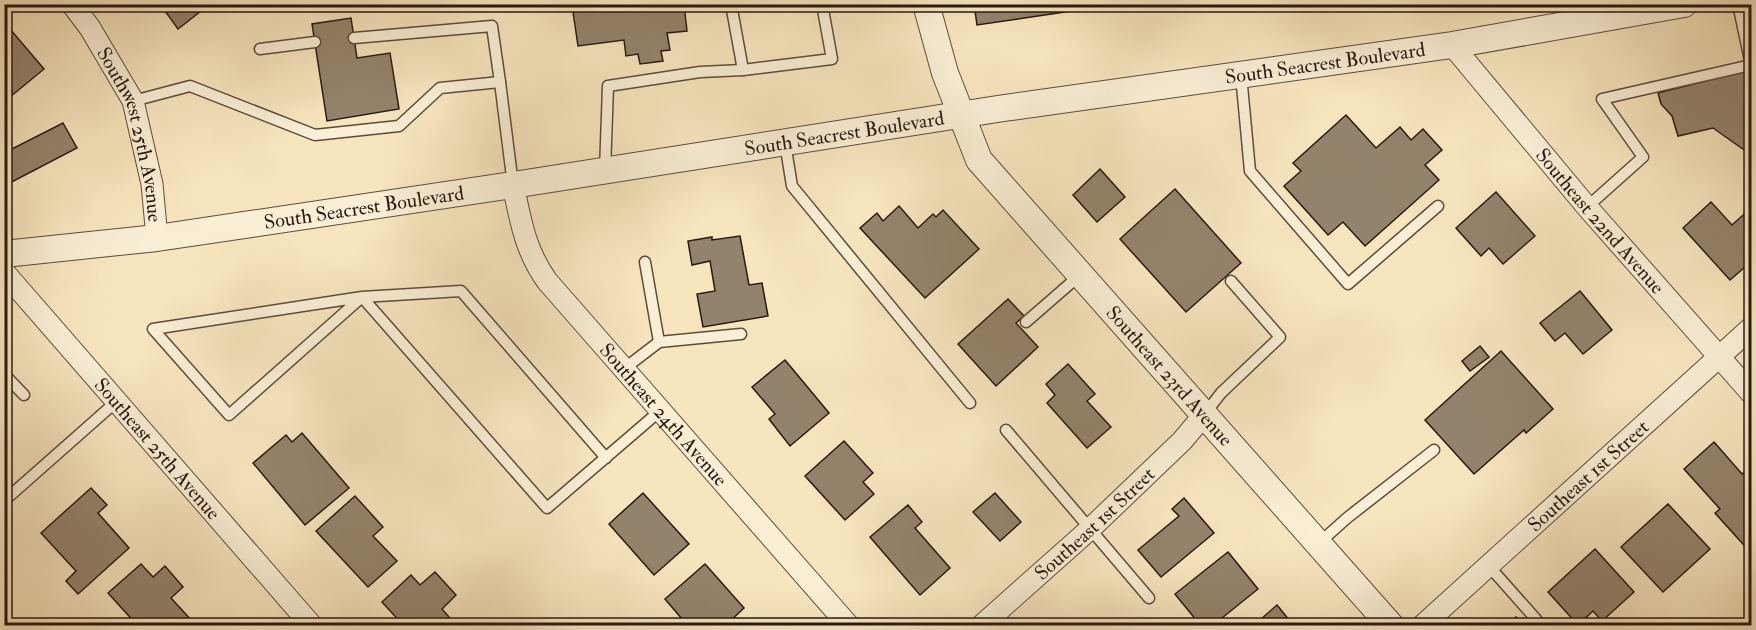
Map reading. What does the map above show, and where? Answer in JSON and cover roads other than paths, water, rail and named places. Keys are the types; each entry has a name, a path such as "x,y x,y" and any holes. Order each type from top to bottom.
{"street":[{"name":"Southwest 25th Avenue","path":"72,4 90,28 133,101 151,176 157,238"},
{"name":"Southeast 23rd Avenue","path":"926,4 945,73 979,160 1391,626"},
{"name":"South Seacrest Boulevard","path":"4,254 157,238 605,172 1004,108 1452,45 1684,4"},
{"name":"Southeast 22nd Avenue","path":"1452,45 1587,207 1752,394"},
{"name":"Southeast 24th Avenue","path":"513,185 526,243 547,281 849,626"},
{"name":"Southeast 25th Avenue","path":"4,272 312,626"},
{"name":"Southeast 1st Street","path":"1422,626 1752,327"},
{"name":"Southeast 1st Street","path":"981,626 1090,529 1182,441 1204,415"}],"lane":[{"path":"731,4 743,70"},
{"path":"605,172 608,86 700,72 743,70 832,59 822,4"},
{"path":"1587,207 1643,157 1602,99 1751,64 1738,4"},
{"path":"354,38 492,26 513,185"},
{"path":"260,49 315,42"},
{"path":"1241,74 1250,171 1348,284 1438,206"},
{"path":"133,101 190,86 315,135 399,126 440,88 500,82"},
{"path":"785,143 792,186 970,403"},
{"path":"645,262 658,342"},
{"path":"1026,322 1081,275"},
{"path":"1204,415 1221,393 1280,337 1231,280"},
{"path":"362,297 229,415 153,329 362,297 461,291 606,458"},
{"path":"362,297 548,508 661,410"},
{"path":"625,368 658,342 741,334"},
{"path":"4,374 24,395"},
{"path":"4,501 117,401"},
{"path":"1006,430 1149,598"},
{"path":"1319,543 1347,518 1434,450"},
{"path":"1488,565 1542,626"}]}
